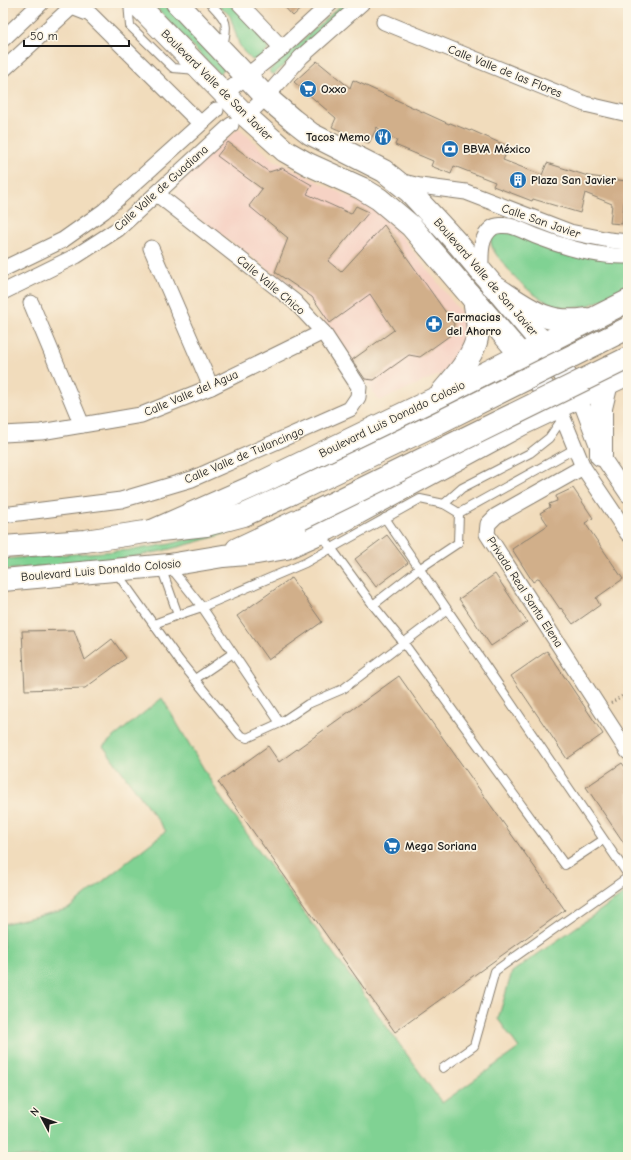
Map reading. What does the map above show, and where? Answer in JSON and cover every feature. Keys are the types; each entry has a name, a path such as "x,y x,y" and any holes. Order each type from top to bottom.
{"main road":[{"name":"Boulevard Valle de San Javier","path":"136,3 201,71 220,102 238,121 308,164 361,188 379,199 411,226 521,355 559,406"},
{"name":"Boulevard Valle de San Javier","path":"177,3 266,97 311,134 370,164 396,180 422,204 533,333 545,343 579,397"},
{"path":"487,278 542,316 556,320 587,321 580,341 586,357 595,370 615,380 601,408 601,455"},
{"path":"438,397 460,369 476,341 477,318 474,299"},
{"name":"Boulevard Luis Donaldo Colosio","path":"152,530 256,485 438,397 628,301"},
{"name":"Boulevard Luis Donaldo Colosio","path":"3,547 84,541 152,530 206,525 244,514 290,494 436,424 628,328"},
{"path":"559,406 572,369 628,339"},
{"name":"Boulevard Luis Donaldo Colosio","path":"3,580 165,566 223,556 257,553 325,541 522,424 559,406 628,358"},
{"path":"491,370 503,381 513,394 519,408 522,424"},
{"name":"Boulevard Luis Donaldo Colosio","path":"223,556 302,519 615,380"}],"street":[{"path":"3,39 41,3"},
{"path":"239,3 282,48"},
{"name":"Calle Valle de Guadiana","path":"3,269 64,240 104,211 200,123 247,76 282,48 331,3"},
{"name":"Calle Valle de Guadiana","path":"3,292 76,256 118,229 266,97 301,57 362,3"},
{"path":"3,70 74,5 90,14 200,123"},
{"name":"Calle Valle de las Flores","path":"384,22 585,104 628,114"},
{"name":"Calle San Javier","path":"396,180 420,186 466,192 568,239"},
{"name":"Calle Valle Chico","path":"157,194 295,302 323,332 359,387 358,397"},
{"name":"Calle San Javier","path":"479,199 490,212 493,227"},
{"name":"Calle San Javier","path":"487,278 482,244 486,234 493,227 511,226 608,247 628,256"},
{"name":"Calle San Javier","path":"608,247 628,242"},
{"path":"151,248 210,387"},
{"path":"31,303 82,425"},
{"name":"Calle Valle del Agua","path":"3,434 41,432 141,415 210,387 323,332"},
{"name":"Calle Valle de Tulancingo","path":"3,515 121,500 192,479 350,409 358,397"},
{"path":"579,397 601,455 628,495"},
{"path":"559,406 583,467 628,534"},
{"name":"Privada Real Santa Elena","path":"583,467 496,516 488,524 487,534 628,752"}],"lane":[{"path":"128,3 130,26 173,68 201,71"},
{"path":"210,3 224,18 227,25 222,49"},
{"path":"444,504 462,488 530,453 549,438 559,406"},
{"path":"459,513 576,448"},
{"path":"154,624 202,608 305,563 325,541 385,518 420,499 444,504 459,513"},
{"path":"373,605 419,569 458,543 459,513"},
{"path":"385,518 628,876 495,971 474,1046 443,1068"},
{"path":"325,541 403,642 565,866 603,840"},
{"path":"165,566 202,608 280,723"},
{"path":"165,566 178,615"},
{"path":"114,570 195,680 240,735 247,738 280,723 308,704 343,689 447,610"},
{"path":"195,680 233,653"}],"path":[{"path":"601,710 628,692"}],"shaded area":[{"path":"239,128 272,159 379,212 391,223 467,320 470,340 461,356 445,372 379,401 309,299 182,206 176,195 180,181"}],"green space":[{"path":"152,3 163,3 225,68 219,74"},
{"path":"217,3 230,3 266,40 268,50 260,58 252,60 244,52 239,44 230,16"},
{"path":"343,3 353,3 273,75 269,71"},
{"path":"503,230 628,260 628,287 586,306 574,308 552,304 532,293 523,285 495,253 491,235"},
{"path":"240,526 241,529 145,555 67,565 3,570 3,559 132,550 170,544"},
{"path":"162,698 221,798 442,1103 519,1048 498,1019 512,972 628,891 628,1157 3,1157 3,924 68,909 166,831 103,746"}],"building":[{"path":"281,3 307,3 293,16"},
{"path":"317,61 350,88 353,80 449,124 450,123 470,131 471,130 509,147 503,160 542,175 547,163 588,176 626,181 622,224 610,223 612,204 585,193 580,213 533,199 532,201 493,186 495,182 454,166 451,174 431,166 433,161 395,145 397,140 386,135 377,127 369,143 332,127 336,118 294,82"},
{"path":"228,142 269,172 282,168 312,185 307,194 351,214 356,206 369,212 328,261 341,272 384,225 454,324 452,334 420,357 409,355 374,380 365,379 352,360 394,330 370,294 330,323 312,297 275,272 288,238 249,206 262,189 217,156"},
{"path":"573,488 593,518 585,523 623,579 596,598 600,605 573,624 561,608 560,609 539,578 533,582 512,549 548,525 540,513 550,507 549,504 557,501 556,496"},
{"path":"387,535 408,563 376,587 355,559"},
{"path":"495,574 527,622 491,646 459,599"},
{"path":"291,578 322,622 268,660 237,616"},
{"path":"74,630 85,660 112,639 126,658 85,688 25,690 22,631"},
{"path":"547,651 603,734 567,759 511,676"},
{"name":"Mega Soriana","path":"399,676 565,910 395,1032 218,782 268,746 279,762"},
{"path":"622,763 628,771 628,849 586,787"}],"place":[{"name":"Oxxo","path":"308,89"},
{"name":"Tacos Memo","path":"383,137"},
{"name":"BBVA México","path":"450,149"},
{"name":"Plaza San Javier","path":"518,180"},
{"name":"Farmacias del Ahorro","path":"434,324"},
{"name":"Mega Soriana","path":"392,846"}]}
